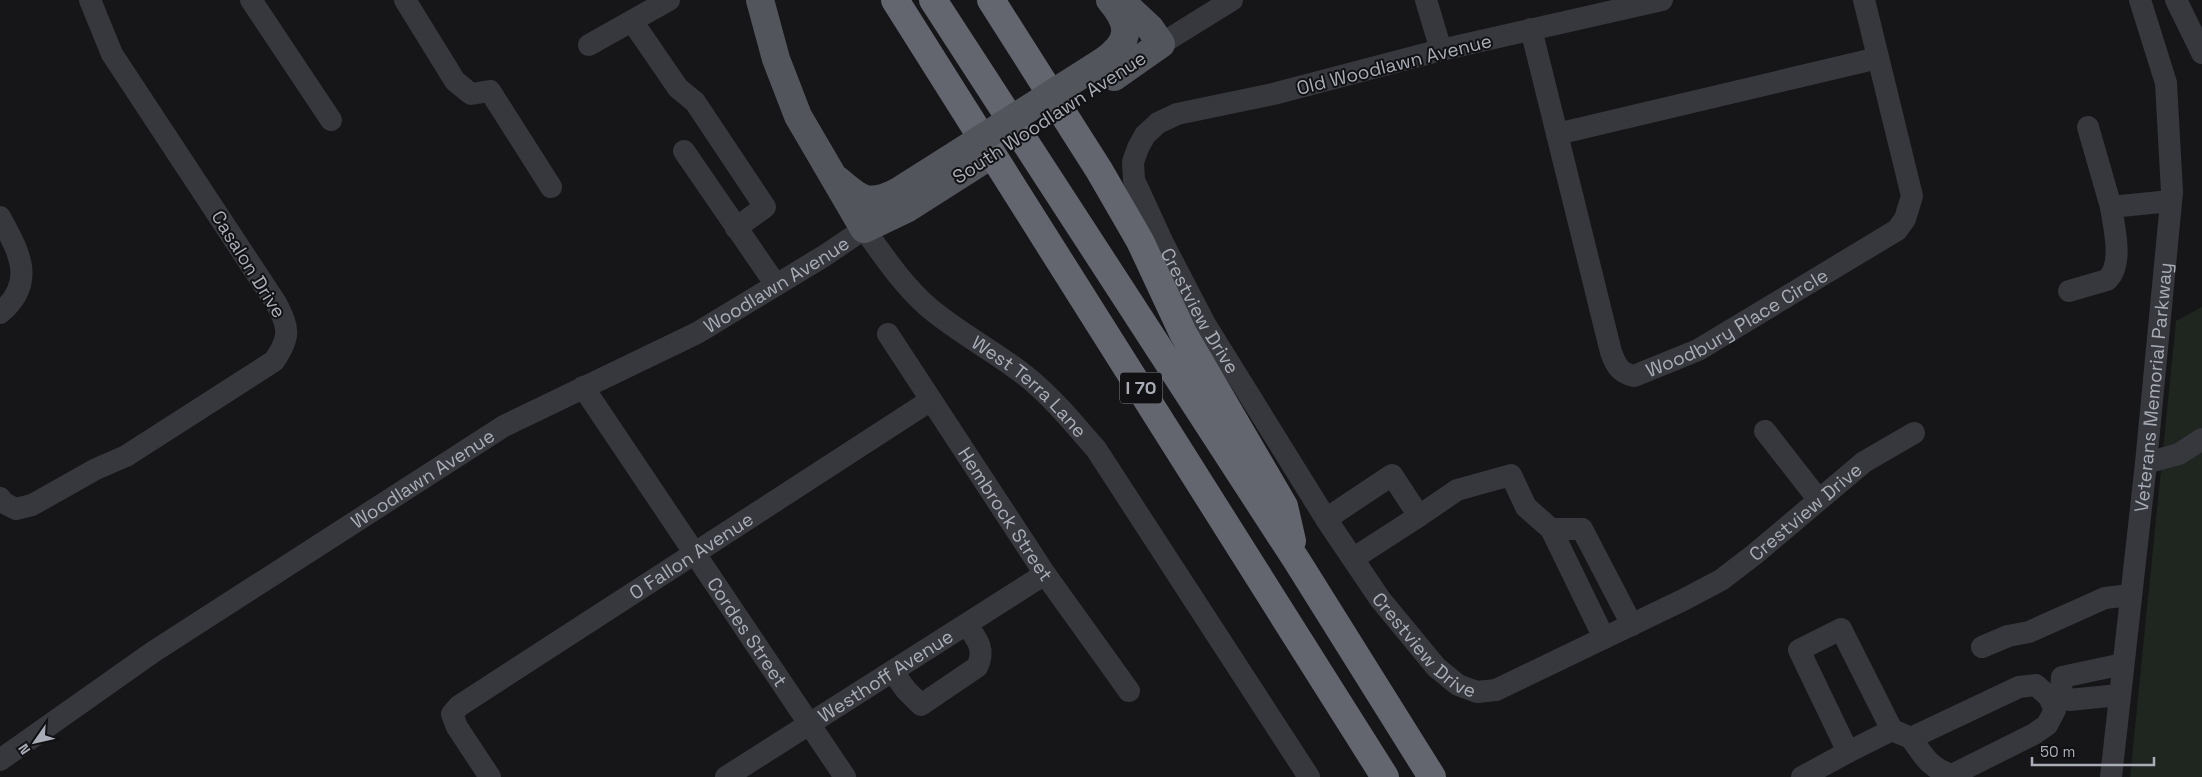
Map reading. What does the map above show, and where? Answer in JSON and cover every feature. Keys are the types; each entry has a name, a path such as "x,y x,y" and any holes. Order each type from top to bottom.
{"highway":[{"name":"I 70","path":"895,0 1385,777"},
{"name":"I 70","path":"933,0 1297,561 1432,777"},
{"path":"991,0 1099,170 1140,241 1183,333 1284,506 1297,561"}],"main road":[{"name":"West Terra Lane","path":"760,0 776,58 798,116 864,229"},
{"path":"1109,69 1126,38 1124,23 1110,0"},
{"path":"1120,0 1150,28 1162,44"},
{"name":"South Woodlawn Avenue","path":"864,229 903,200 1109,69 1162,44"},
{"path":"831,175 864,200 903,200"}],"street":[{"name":"Casalon Drive","path":"0,498 4,503 16,509 32,505 96,469 126,456 274,361 283,348 287,334 286,320 276,303 112,54 90,0"},
{"path":"252,0 331,120"},
{"path":"405,0 455,82 471,94 490,91 550,186"},
{"path":"589,45 668,0"},
{"name":"South Woodlawn Avenue","path":"1162,44 1232,0"},
{"path":"1426,0 1441,50"},
{"name":"Old Woodlawn Avenue","path":"1138,148 1145,135 1158,123 1178,114 1274,94 1441,50 1662,0"},
{"name":"Woodbury Place Circle","path":"1531,29 1610,352 1617,367 1624,374 1634,376 1698,350 1897,230 1905,219 1912,196 1864,0"},
{"path":"2176,0 2202,54"},
{"name":"Veterans Memorial Parkway","path":"2111,777 2146,463 2172,192 2166,83 2146,2"},
{"path":"632,20 678,88 695,102 765,207 736,228"},
{"path":"1557,134 1878,58"},
{"path":"2069,290 2107,280 2114,270 2116,249 2112,207 2088,127"},
{"name":"Crestview Drive","path":"1138,148 1134,162 1134,180 1163,244 1214,338 1326,518 1380,599 1436,666 1458,685 1477,692 1496,690 1721,580 1756,554 1818,499 1864,462 1914,433"},
{"path":"684,151 776,285"},
{"path":"2112,207 2170,201"},
{"path":"0,217 22,260 22,282 9,305 0,313"},
{"name":"Woodlawn Avenue","path":"0,760 153,652 352,522 504,426 697,333 864,229"},
{"name":"West Terra Lane","path":"864,229 892,268 926,305 964,336 1026,376 1060,407 1096,449 1308,777"},
{"name":"Hembrock Street","path":"888,334 1045,574 1129,691"},
{"name":"Cordes Street","path":"582,388 692,553 846,777"},
{"name":"O Fallon Avenue","path":"490,777 457,727 452,714 459,706 692,553 931,400"},
{"path":"1765,431 1818,499"},
{"path":"2146,463 2179,454 2202,439"},
{"path":"1354,558 1457,490 1511,474 1526,507 1551,529 1604,638"},
{"path":"1326,518 1392,475 1419,516"},
{"path":"1551,529 1582,529 1632,625"},
{"name":"Westhoff Avenue","path":"726,777 1045,574"},
{"path":"1982,647 2008,636 2029,632 2105,598 2130,595"},
{"path":"892,672 921,705 976,667 982,658 981,644 967,625"},
{"path":"1848,752 1799,650 1841,628 1902,734 1938,771 1952,775 2034,734 2047,725 2055,710 2055,695 2062,677 2123,664"},
{"path":"1802,777 1848,752 1902,734 2020,687 2036,685 2069,700 2119,695"}],"shaded area":[{"path":"2202,307 2202,777 2130,777 2176,321"}]}
